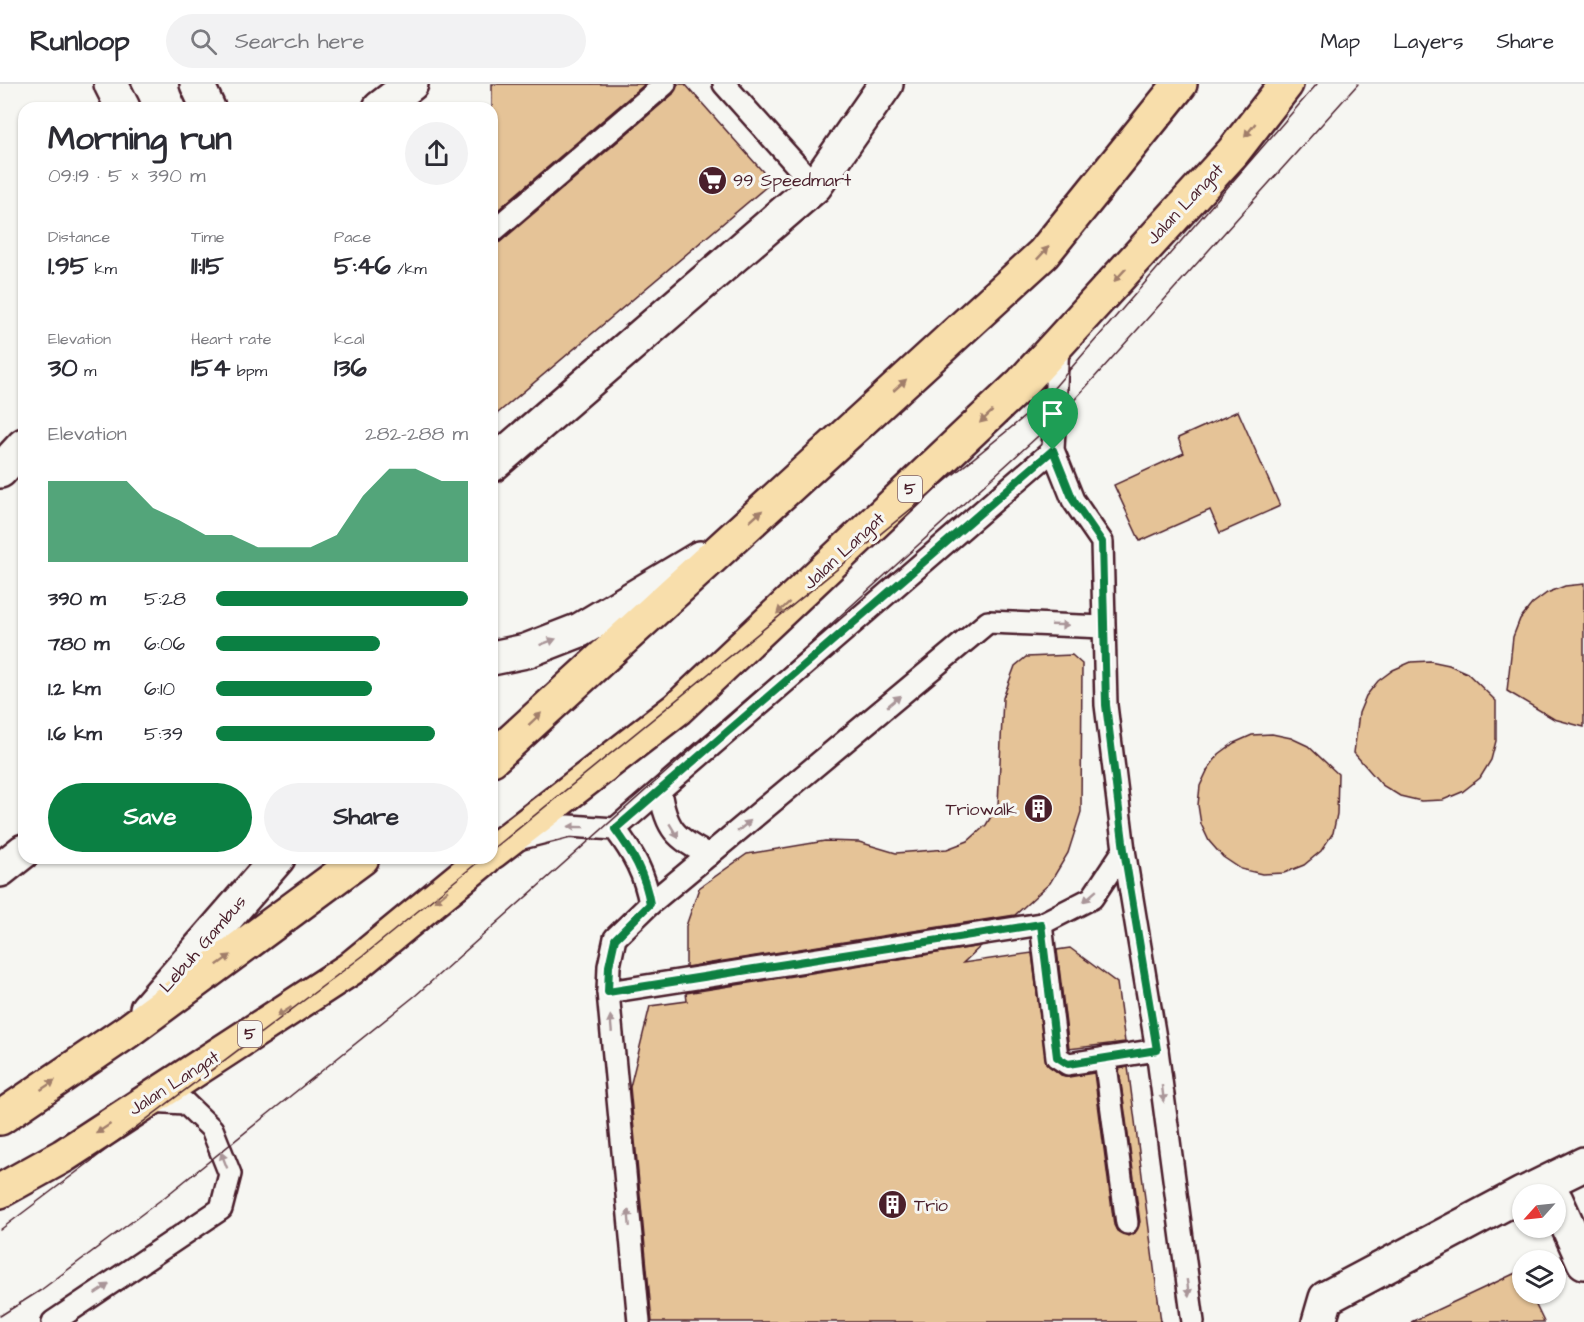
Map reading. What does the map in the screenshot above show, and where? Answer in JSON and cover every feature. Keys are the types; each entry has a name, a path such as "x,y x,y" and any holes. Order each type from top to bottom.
{"highway":[{"path":"498,753 1043,254 1180,84"},
{"name":"Jalan Langat","path":"498,847 677,709 1022,383 1233,152 1286,84"},
{"path":"0,1118 128,1031 354,864"},
{"name":"Jalan Langat","path":"0,1191 63,1156 350,969 477,864"}],"street":[{"path":"111,84 120,102"},
{"path":"196,84 205,102"},
{"path":"388,102 411,84"},
{"path":"498,460 815,186 886,84"},
{"path":"0,471 18,452"},
{"path":"498,657 526,651 580,630 727,542"},
{"path":"0,870 18,856"},
{"name":"Lebuh Gambus","path":"128,1031 273,864"},
{"path":"1554,1184 1584,1164"},
{"path":"1323,1310 1512,1208"},
{"path":"1566,1234 1584,1262"}],"lane":[{"path":"498,227 665,84"},
{"path":"724,84 815,186"},
{"path":"1058,343 1053,450 1073,500 1102,542 1106,705 1124,850 1157,1050 1193,1322"},
{"path":"498,849 569,826 615,829 1053,450"},
{"path":"639,1322 608,992 609,966 615,939 650,904 988,622 1104,627"},
{"path":"660,791 663,812 680,840 709,855"},
{"path":"615,829 637,860 647,884 650,904"},
{"path":"608,992 1041,924 1092,898 1124,850"},
{"path":"1041,924 1057,1057 1068,1064 1157,1050"},
{"path":"1105,1058 1127,1223"},
{"path":"53,1322 220,1209 230,1174 213,1129 185,1103 148,1101"}],"building":[{"path":"492,84 645,84 498,210 498,102 492,102"},
{"path":"677,84 685,84 772,182 498,413 498,242 673,94"},
{"path":"1238,411 1280,506 1220,533 1210,510 1140,541 1114,485 1184,453 1178,438"},
{"path":"1584,584 1584,727 1554,719 1507,691 1513,637 1520,619 1532,604 1547,593 1565,586"},
{"name":"Triowalk","path":"1072,655 1082,664 1081,812 1068,853 1050,883 1015,915 686,967 686,926 699,888 747,854 825,841 859,842 896,853 947,849 968,841 986,825 998,805 1003,698 1015,666 1026,657"},
{"path":"1430,661 1449,665 1467,673 1496,701 1496,741 1491,760 1480,778 1462,792 1443,800 1421,801 1400,796 1382,785 1354,753 1359,713 1366,696 1378,681 1393,670 1411,662"},
{"path":"1272,734 1291,738 1308,746 1338,774 1337,814 1333,833 1321,851 1304,865 1284,873 1262,874 1241,869 1223,857 1209,841 1201,824 1198,805 1200,786 1208,769 1219,754 1234,743 1252,735"},
{"name":"Trio","path":"981,946 963,963 1032,953 1046,1063 1061,1075 1069,1077 1094,1073 1114,1225 1117,1231 1128,1236 1135,1233 1140,1222 1119,1069 1128,1067 1161,1322 652,1322 630,1087 650,1006 687,1001 686,993"},
{"path":"1070,948 1117,983 1125,1042 1069,1049 1057,950"},
{"path":"1512,1275 1512,1304 1535,1304 1544,1322 1411,1322"}],"tram line":[{"path":"498,845 1040,404 1317,84"},
{"path":"0,1316 41,1290 166,1196 416,995 774,676 1059,417 1358,84"},
{"path":"0,1230 364,955 476,864"}],"place":[{"name":"99 Speedmart","path":"712,180"},
{"name":"Triowalk","path":"1038,809"},
{"name":"Trio","path":"893,1205"}],"route":[{"path":"1053,450 1073,500 1102,542 1106,705 1124,850 1157,1050 1068,1064 1057,1057 1041,924 608,992 609,966 615,939 650,904 647,884 637,860 615,829 1053,450"}]}
